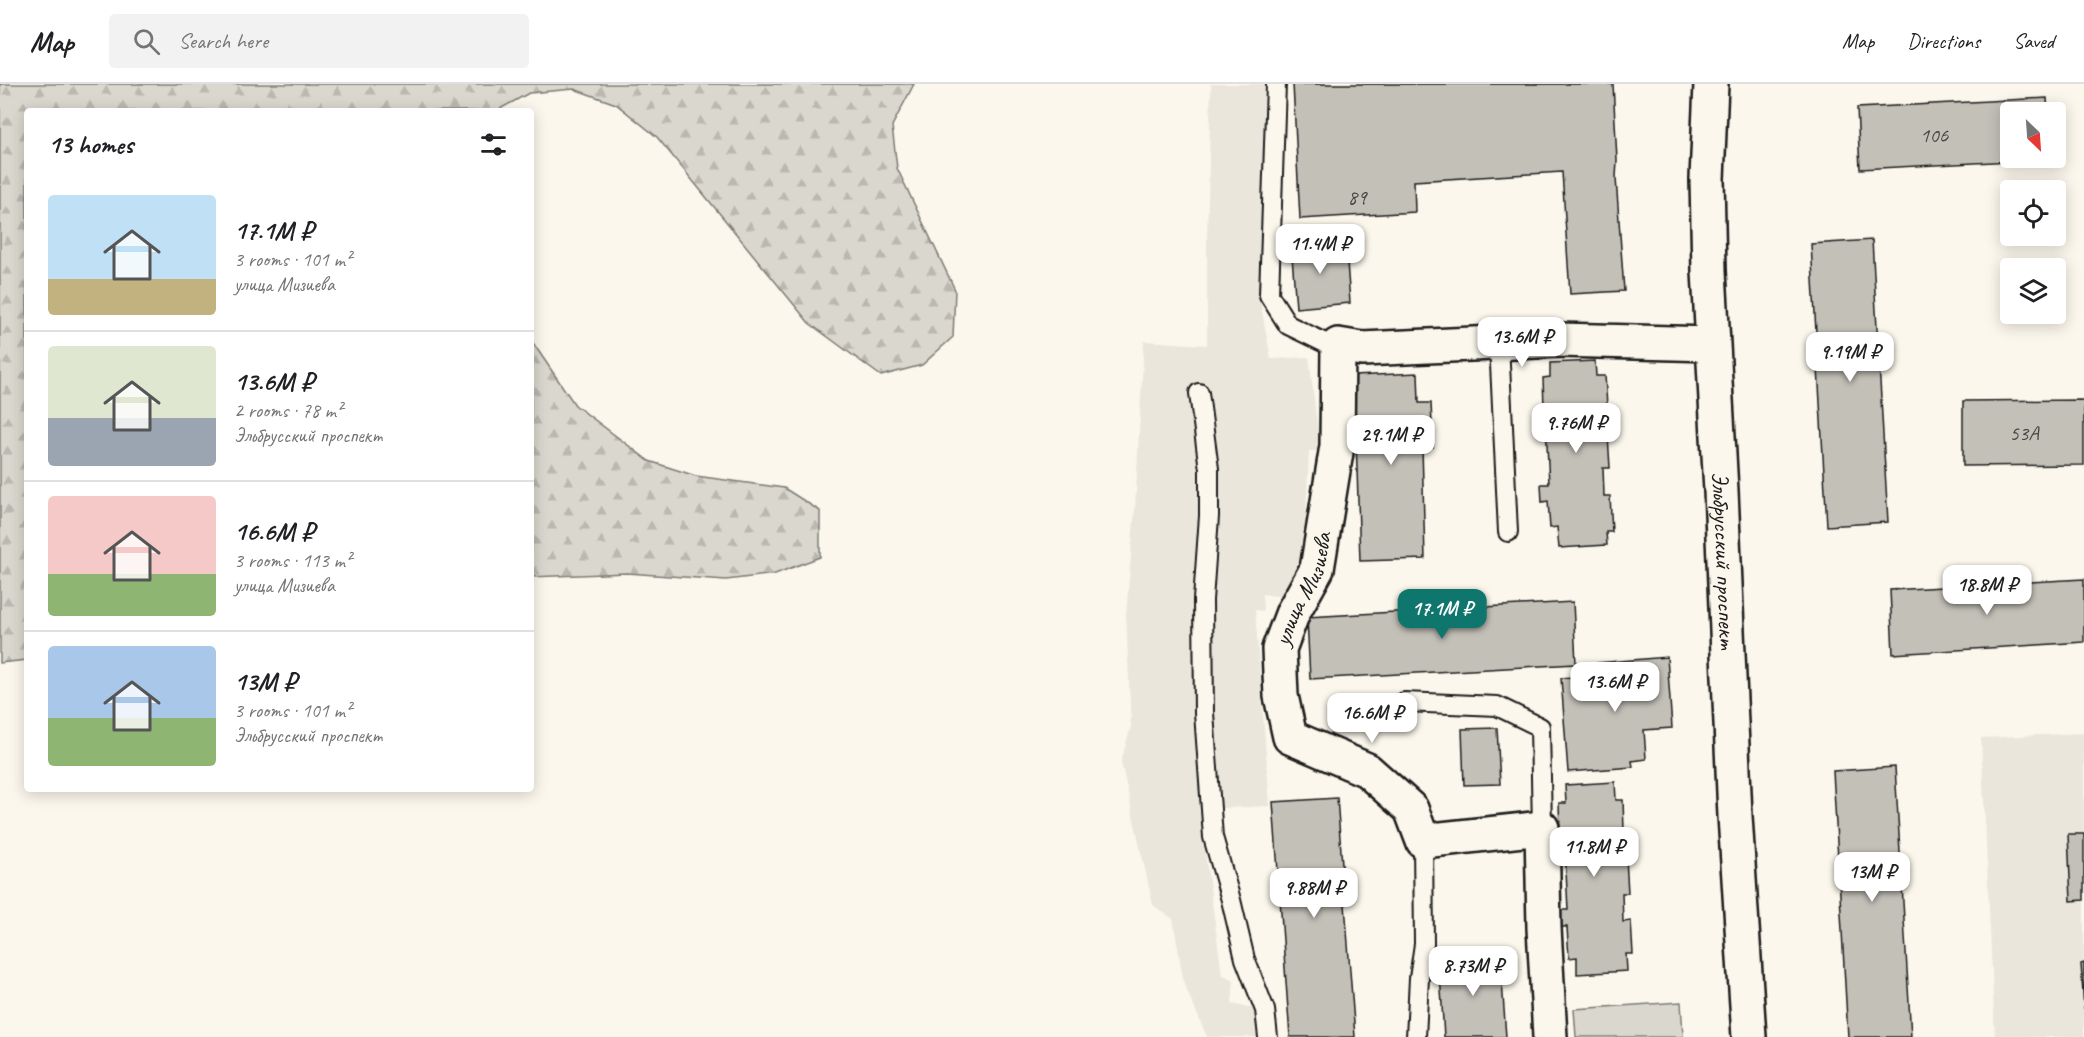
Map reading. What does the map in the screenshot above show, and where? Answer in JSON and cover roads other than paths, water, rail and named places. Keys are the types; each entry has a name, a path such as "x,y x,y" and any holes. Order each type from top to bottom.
{"street":[{"name":"Эльбрусский проспект","path":"1711,84 1707,180 1712,344 1721,491 1735,816 1749,1037"},
{"path":"1338,345 1362,349 1558,340 1712,344"},
{"name":"улица Мизиева","path":"1338,345 1337,446 1317,568 1293,612 1279,649 1281,696 1290,737 1367,770 1411,809 1423,841"},
{"path":"1423,841 1542,828 1544,928 1550,1037"}],"lane":[{"path":"1275,84 1269,295 1288,325 1323,342 1338,345"},
{"path":"1499,343 1508,531"},
{"path":"1199,393 1209,469 1209,516 1203,611 1204,713 1213,837 1245,958 1265,1010 1268,1037"},
{"path":"1404,702 1497,706 1540,727 1542,828"},
{"path":"1416,1037 1419,978 1425,944 1423,841"}]}
